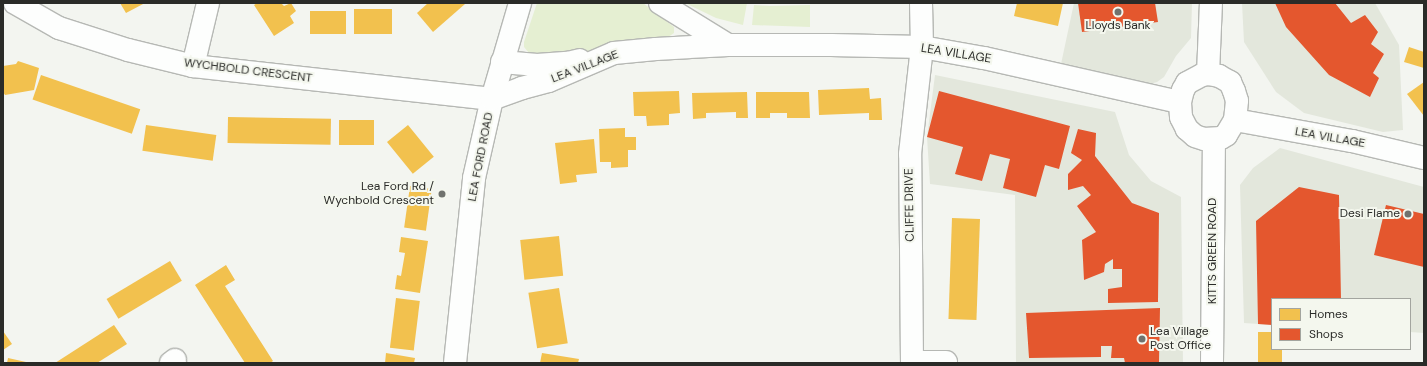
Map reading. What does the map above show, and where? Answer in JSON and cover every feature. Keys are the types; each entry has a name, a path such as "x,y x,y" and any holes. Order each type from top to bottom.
{"street":[{"name":"WYCHBOLD CRESCENT","path":"15,3 60,28 128,50 193,66 492,98"},
{"path":"193,66 208,3"},
{"name":"LEA FORD ROAD","path":"455,363 474,178 492,98 520,3"},
{"path":"660,3 728,45"},
{"name":"CLIFFE DRIVE","path":"912,362 910,154 922,47 921,3"},
{"path":"1208,74 1211,3"},
{"name":"LEA VILLAGE","path":"492,98 549,81 614,54 656,49 728,45 922,47 984,58 1180,102"},
{"path":"502,62 536,65 568,63 596,55 614,54"},
{"path":"1202,74 1219,76 1230,82 1237,100 1235,120 1226,135 1214,139 1204,139 1195,136 1187,129 1181,117 1180,102 1183,90 1188,82 1202,74"},
{"name":"LEA VILLAGE","path":"1235,120 1352,141 1424,158"},
{"name":"KITTS GREEN ROAD","path":"1212,363 1214,139"},
{"path":"912,362 946,362"}],"shaded area":[{"path":"1074,3 1192,3 1191,38 1176,56 1164,77 1157,82 1147,85 1061,64"},
{"path":"1242,3 1375,3 1399,45 1403,130 1383,132 1304,113 1276,92 1244,42"},
{"path":"935,75 1115,112 1129,155 1151,181 1181,197 1183,363 1016,363 1015,195 930,184 927,137"},
{"path":"1280,148 1424,187 1424,333 1411,332 1411,298 1271,298 1271,325 1244,323 1240,185 1253,168"}],"green space":[{"path":"537,3 643,3 674,27 674,33 668,37 571,56 535,56 529,53 524,47 524,42"},
{"path":"685,3 747,3 743,25 716,18"},
{"path":"754,5 810,5 810,27 752,25"}],"building: Homes":[{"path":"120,3 145,3 126,13"},
{"path":"257,3 281,3 284,6 291,3 296,11 290,16 294,23 274,36 254,5"},
{"path":"428,3 465,4 433,32 417,13"},
{"path":"1017,3 1063,3 1058,26 1014,16"},
{"path":"354,9 392,9 392,34 354,34"},
{"path":"310,11 346,11 346,34 310,34"},
{"path":"1409,47 1424,52 1424,68 1404,62"},
{"path":"18,61 39,68 34,90 5,95 3,92 3,66 16,64"},
{"path":"41,75 140,109 132,134 33,100"},
{"path":"1424,82 1424,116 1407,94"},
{"path":"869,88 870,99 881,98 882,120 869,120 869,113 819,115 818,90"},
{"path":"679,91 680,113 669,114 669,125 647,126 646,116 634,116 633,92"},
{"path":"747,92 748,118 736,118 736,112 706,113 706,118 693,119 692,93"},
{"path":"756,92 809,92 810,118 787,118 787,113 770,113 770,118 756,118"},
{"path":"228,117 331,119 331,145 228,143"},
{"path":"339,120 374,120 374,145 339,145"},
{"path":"146,125 216,135 213,161 142,151"},
{"path":"408,125 434,157 413,174 387,142"},
{"path":"625,128 625,137 636,137 636,150 628,150 628,167 611,168 611,162 600,162 599,129"},
{"path":"594,139 597,173 576,175 577,182 560,184 555,143"},
{"path":"410,186 432,189 426,231 404,228"},
{"path":"952,218 980,219 976,320 948,319"},
{"path":"559,236 563,276 524,280 520,240"},
{"path":"401,237 428,241 420,293 395,289 397,275 401,276 405,253 399,252"},
{"path":"170,261 182,281 118,319 107,299"},
{"path":"226,265 235,280 225,286 273,361 270,363 245,363 195,285"},
{"path":"559,288 568,343 537,348 528,293"},
{"path":"396,298 420,301 414,351 390,348"},
{"path":"114,325 127,344 97,363 55,363"},
{"path":"3,331 12,344 3,350"},
{"path":"1258,332 1271,332 1271,350 1282,350 1282,363 1258,363"},
{"path":"386,353 415,358 414,363 385,363"},
{"path":"542,353 579,359 578,363 540,363"},
{"path":"8,358 26,362 26,363 7,363"}],"building: Shops":[{"name":"Lloyds Bank","path":"1078,3 1155,3 1158,22 1082,32"},
{"path":"1275,3 1335,3 1351,23 1365,15 1378,32 1371,44 1384,54 1373,73 1379,78 1370,97 1329,75 1286,27"},
{"path":"939,91 1070,126 1059,169 1045,165 1036,197 1003,188 1010,159 990,154 982,181 955,174 963,147 927,137"},
{"path":"1078,129 1096,133 1095,156 1132,203 1159,213 1158,302 1108,303 1108,289 1122,287 1122,269 1113,269 1113,259 1105,264 1104,272 1084,280 1082,240 1096,232 1077,206 1091,195 1083,186 1068,190 1068,174 1082,160 1071,153"},
{"path":"1299,187 1339,195 1341,298 1271,298 1271,325 1258,324 1256,221"},
{"path":"1386,205 1424,214 1424,267 1374,255"},
{"path":"1160,308 1159,363 1125,363 1124,358 1111,358 1112,346 1101,346 1101,357 1029,358 1026,313"}],"place":[{"name":"Lloyds Bank","path":"1118,12"},
{"name":"Lea Ford Rd / Wychbold Crescent","path":"442,194"},
{"name":"Desi Flame","path":"1408,214"},
{"name":"Lea Village Post Office","path":"1142,339"}]}
